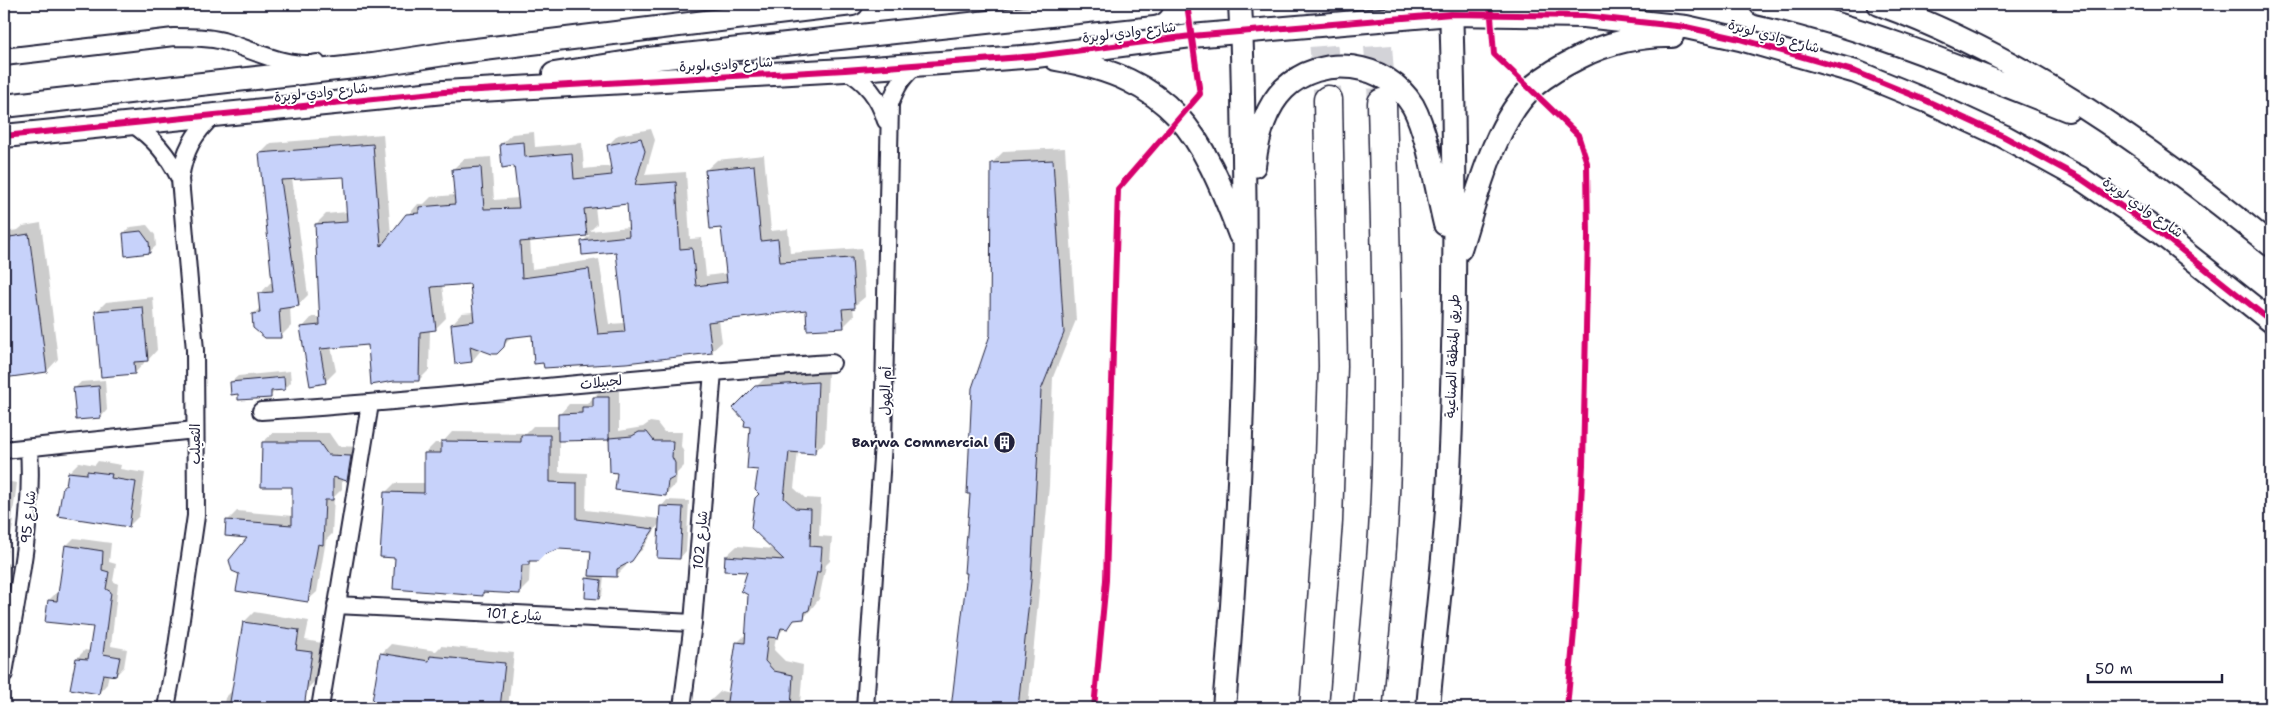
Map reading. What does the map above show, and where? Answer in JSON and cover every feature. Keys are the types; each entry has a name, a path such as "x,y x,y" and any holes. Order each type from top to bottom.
{"highway":[{"path":"1314,708 1328,521 1333,366 1328,100"},
{"path":"1368,708 1386,468 1387,365 1382,103"}],"street":[{"name":"شارع وادي لوبرة","path":"4,106 303,73 807,6 852,4"},
{"path":"444,92 648,59 1152,4"},
{"path":"1224,708 1241,449 1246,250 1240,4"},
{"path":"1242,32 1246,15 1258,4"},
{"path":"1761,4 1811,15 1888,40 2115,129"},
{"path":"1879,4 1998,56 2115,129 2198,188 2271,244"},
{"name":"شارع وادي لوبرة","path":"4,136 444,92 845,70 1036,56 1451,9 1584,16 1686,27 1740,39 1856,72 2004,136 2080,178 2159,232 2271,321"},
{"name":"طريق المنطقة الصناعية","path":"1428,708 1448,496 1455,266 1451,9"},
{"path":"4,57 174,37 199,36 224,41 290,62 310,65 354,56 450,53"},
{"path":"1455,266 1492,152 1515,109 1534,86 1562,66 1596,49 1629,40 1664,36 1740,39"},
{"path":"1036,56 1101,68 1159,97 1186,125 1204,152 1224,194 1246,250"},
{"name":"أم الهول","path":"865,708 883,443 890,104 896,87 907,72 918,64"},
{"path":"1246,250 1256,146 1271,106 1284,90 1298,78 1318,69 1342,66 1358,67 1378,73 1400,89 1413,106 1422,129 1455,266"},
{"name":"أم الهول","path":"845,70 857,76 871,89 881,105 889,133"},
{"name":"الثعيلب","path":"166,708 196,516 195,350 180,179 183,160 190,143 200,127 214,115"},
{"name":"الثعيلب","path":"131,123 147,134 160,147 180,179"},
{"name":"لجبيلات","path":"261,411 370,404 713,371 832,364"},
{"name":"شارع 102","path":"682,708 693,623 713,371"},
{"path":"320,708 370,404"},
{"path":"4,450 195,430"},
{"name":"شارع 95","path":"4,674 28,528 31,484 29,448"},
{"name":"شارع 101","path":"336,605 693,623"}],"building":[{"path":"641,138 645,151 635,185 676,182 680,249 692,248 696,286 727,282 721,228 710,229 705,170 754,165 761,241 778,239 780,262 852,258 855,308 842,309 844,328 807,330 806,310 708,322 712,353 626,363 544,368 543,363 534,364 532,335 506,338 504,347 497,354 470,346 472,362 455,364 451,324 474,321 470,284 431,287 436,330 420,332 419,381 394,381 371,385 368,345 320,349 326,383 310,386 300,327 320,325 315,224 347,222 344,177 281,180 299,306 279,309 281,338 265,338 253,328 252,314 260,313 258,293 273,292 259,153 373,144 381,246 406,214 419,213 419,207 455,204 452,169 481,167 484,209 519,208 514,166 502,168 500,144 524,142 525,157 572,153 574,179 612,175 607,145","holes":["627,204 629,236 581,241 582,255 616,252 625,332 598,334 589,269 522,278 520,242 587,236 584,209"]},
{"path":"1053,160 1064,333 1041,390 1031,581 1018,708 951,708 967,573 964,573 970,494 967,494 972,388 990,335 991,163"},
{"path":"141,231 149,242 150,253 125,256 123,233"},
{"path":"29,234 47,372 4,378 4,242 10,241 10,237"},
{"path":"143,307 148,361 134,362 135,374 101,377 95,311"},
{"path":"284,377 285,390 271,391 271,398 238,400 238,394 231,395 230,382"},
{"path":"818,382 815,454 789,452 784,498 795,508 811,509 810,546 822,547 820,572 817,572 809,610 805,612 804,619 794,620 788,629 781,628 778,638 768,637 765,661 774,671 793,675 791,708 726,708 736,642 745,643 748,595 741,591 747,572 724,571 725,556 784,560 751,528 755,498 759,494 755,490 758,470 747,469 750,427 744,426 745,421 733,408 755,386"},
{"path":"99,386 101,418 76,420 73,388"},
{"path":"593,397 609,397 609,440 558,441 558,414 582,413 582,407 593,407"},
{"path":"639,432 647,432 654,441 673,441 672,457 675,463 675,477 668,481 666,496 615,490 617,473 610,472 609,438 632,436"},
{"path":"521,435 550,435 550,482 577,483 577,519 654,529 632,561 617,569 617,577 589,576 591,551 559,549 545,554 538,561 529,561 529,565 522,565 520,594 483,592 483,596 393,589 395,558 380,557 384,492 424,493 424,453 441,453 441,441 521,442"},
{"path":"262,442 319,442 328,455 351,456 347,481 333,477 333,500 325,500 323,545 318,544 308,602 236,591 239,574 232,571 229,560 247,538 225,536 226,520 292,525 292,487 261,487"},
{"path":"87,471 112,474 111,478 136,482 129,527 58,516 63,486 66,486 68,472 87,474"},
{"path":"660,506 683,507 680,559 657,558"},
{"path":"65,545 103,551 102,570 109,572 106,589 111,592 103,654 120,657 116,676 103,674 99,694 70,689 76,658 88,659 93,627 45,622 48,600 57,601"},
{"path":"586,578 601,580 599,599 585,598"},
{"path":"243,622 299,630 296,650 312,652 304,708 229,708"},
{"path":"380,653 429,661 430,656 505,663 500,708 371,708"}],"tunnel":[{"path":"1320,4 1328,100"},
{"path":"1375,4 1382,101"}],"cycle path":[{"path":"1094,708 1106,580 1118,189 1200,94 1187,4"},
{"path":"1490,4 1494,54 1578,135 1587,163 1588,237 1583,465 1574,632 1567,708"},
{"path":"4,136 444,92 845,70 1036,56 1191,36 1451,14 1584,16 1686,27 1740,39 1856,72 1927,101 2003,136 2080,178 2159,232 2271,321"}],"place":[{"name":"Barwa Commercial","path":"1004,442"}]}
